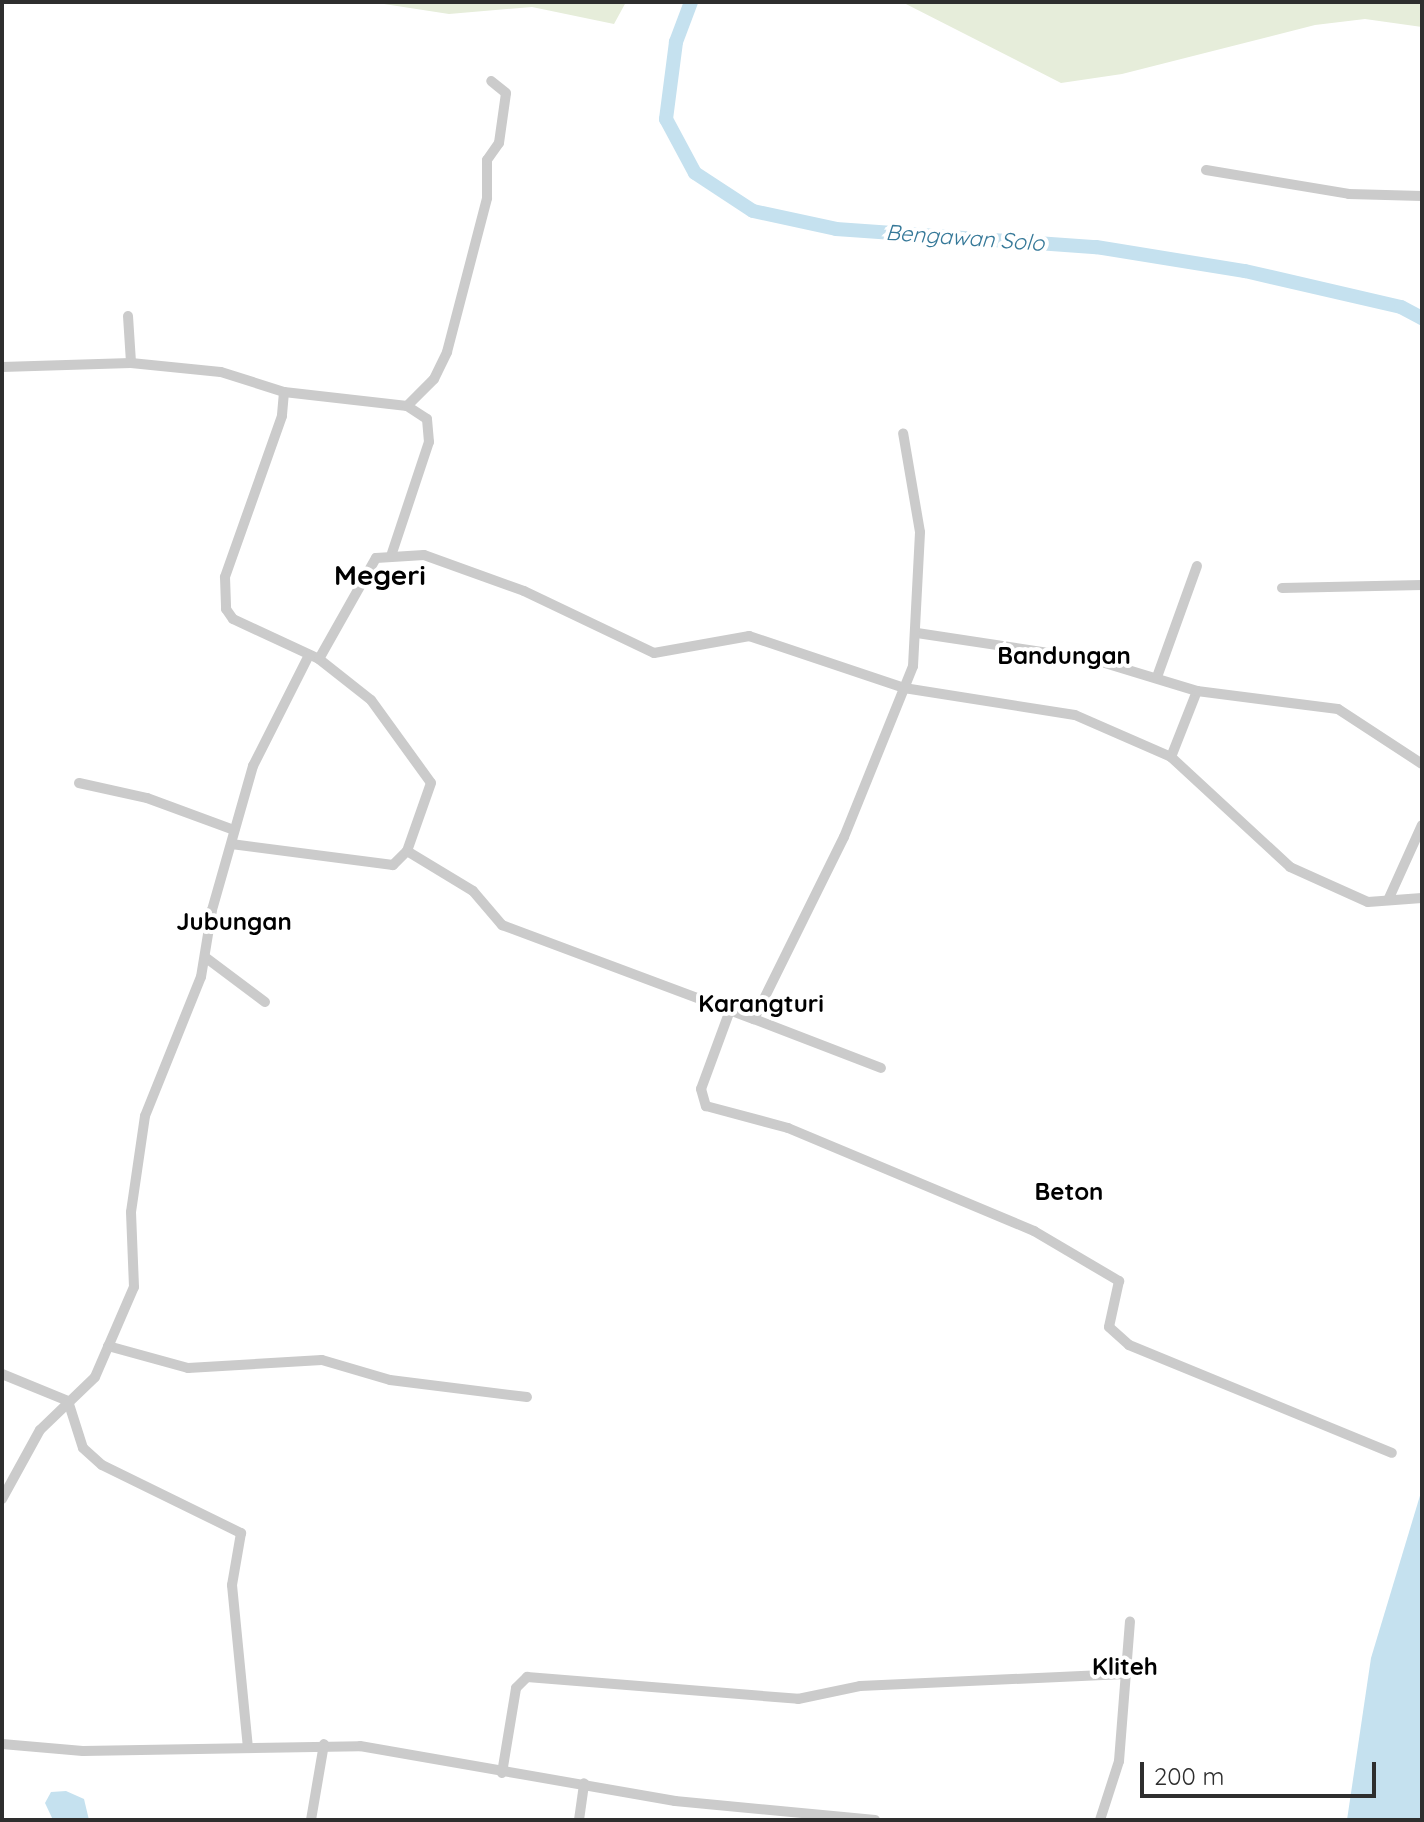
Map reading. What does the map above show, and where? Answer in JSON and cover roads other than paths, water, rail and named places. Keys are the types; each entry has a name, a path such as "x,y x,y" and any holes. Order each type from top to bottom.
{"street":[{"path":"407,406 434,379 452,331 487,198 487,160 498,147 506,99 491,81"},
{"path":"1206,170 1349,194 1422,196"},
{"path":"128,316 131,363"},
{"path":"2,367 131,363 221,372 284,392 407,406 427,419 429,442 392,553"},
{"path":"231,844 389,865 407,851 430,792 429,773 371,700 314,657 233,619 224,594 239,527 282,416 284,392"},
{"path":"754,1019 844,837 904,688 917,633 920,532 903,433"},
{"path":"2,1499 40,1430 68,1401 88,1387 136,1280 131,1226 142,1127 205,957 234,830 257,755 376,558 392,553 424,555 492,578 635,649 682,652 749,636 904,688 1027,703 1105,726 1171,757 1290,867 1368,902 1389,898 1422,898"},
{"path":"1157,677 1197,566"},
{"path":"1282,588 1422,585"},
{"path":"917,633 1095,660 1197,691 1338,709 1422,764"},
{"path":"1171,757 1197,691"},
{"path":"79,783 147,798 234,830"},
{"path":"1389,898 1422,825"},
{"path":"407,851 473,891 502,925 881,1068"},
{"path":"205,957 265,1002"},
{"path":"729,1013 701,1089 706,1106 788,1128 1034,1231 1119,1281 1109,1327 1129,1345 1392,1453"},
{"path":"108,1346 188,1368 322,1360 390,1380 527,1397"},
{"path":"2,1374 68,1401 90,1456 241,1533 232,1585 248,1747"},
{"path":"1100,1820 1119,1761 1130,1621"},
{"path":"502,1773 516,1688 527,1677 798,1699 860,1686 1125,1674"},
{"path":"2,1744 83,1751 324,1744 392,1749 502,1773 584,1783 725,1807 875,1820"},
{"path":"311,1820 324,1744"},
{"path":"579,1820 584,1783"}],"water":[{"path":"1422,1489 1422,1820 1347,1820 1371,1658"},
{"path":"66,1791 84,1799 89,1820 53,1820 45,1803 51,1792"}],"waterway":[{"name":"Bengawan Solo","path":"691,2 676,42 666,119 695,173 753,211 836,229 1096,247 1245,271 1401,307 1422,318"}],"district":[{"name":"Megeri","path":"380,575"},
{"name":"Bandungan","path":"1064,656"},
{"name":"Jubungan","path":"234,922"},
{"name":"Karangturi","path":"761,1004"},
{"name":"Beton","path":"1069,1192"},
{"name":"Kliteh","path":"1125,1667"}]}
